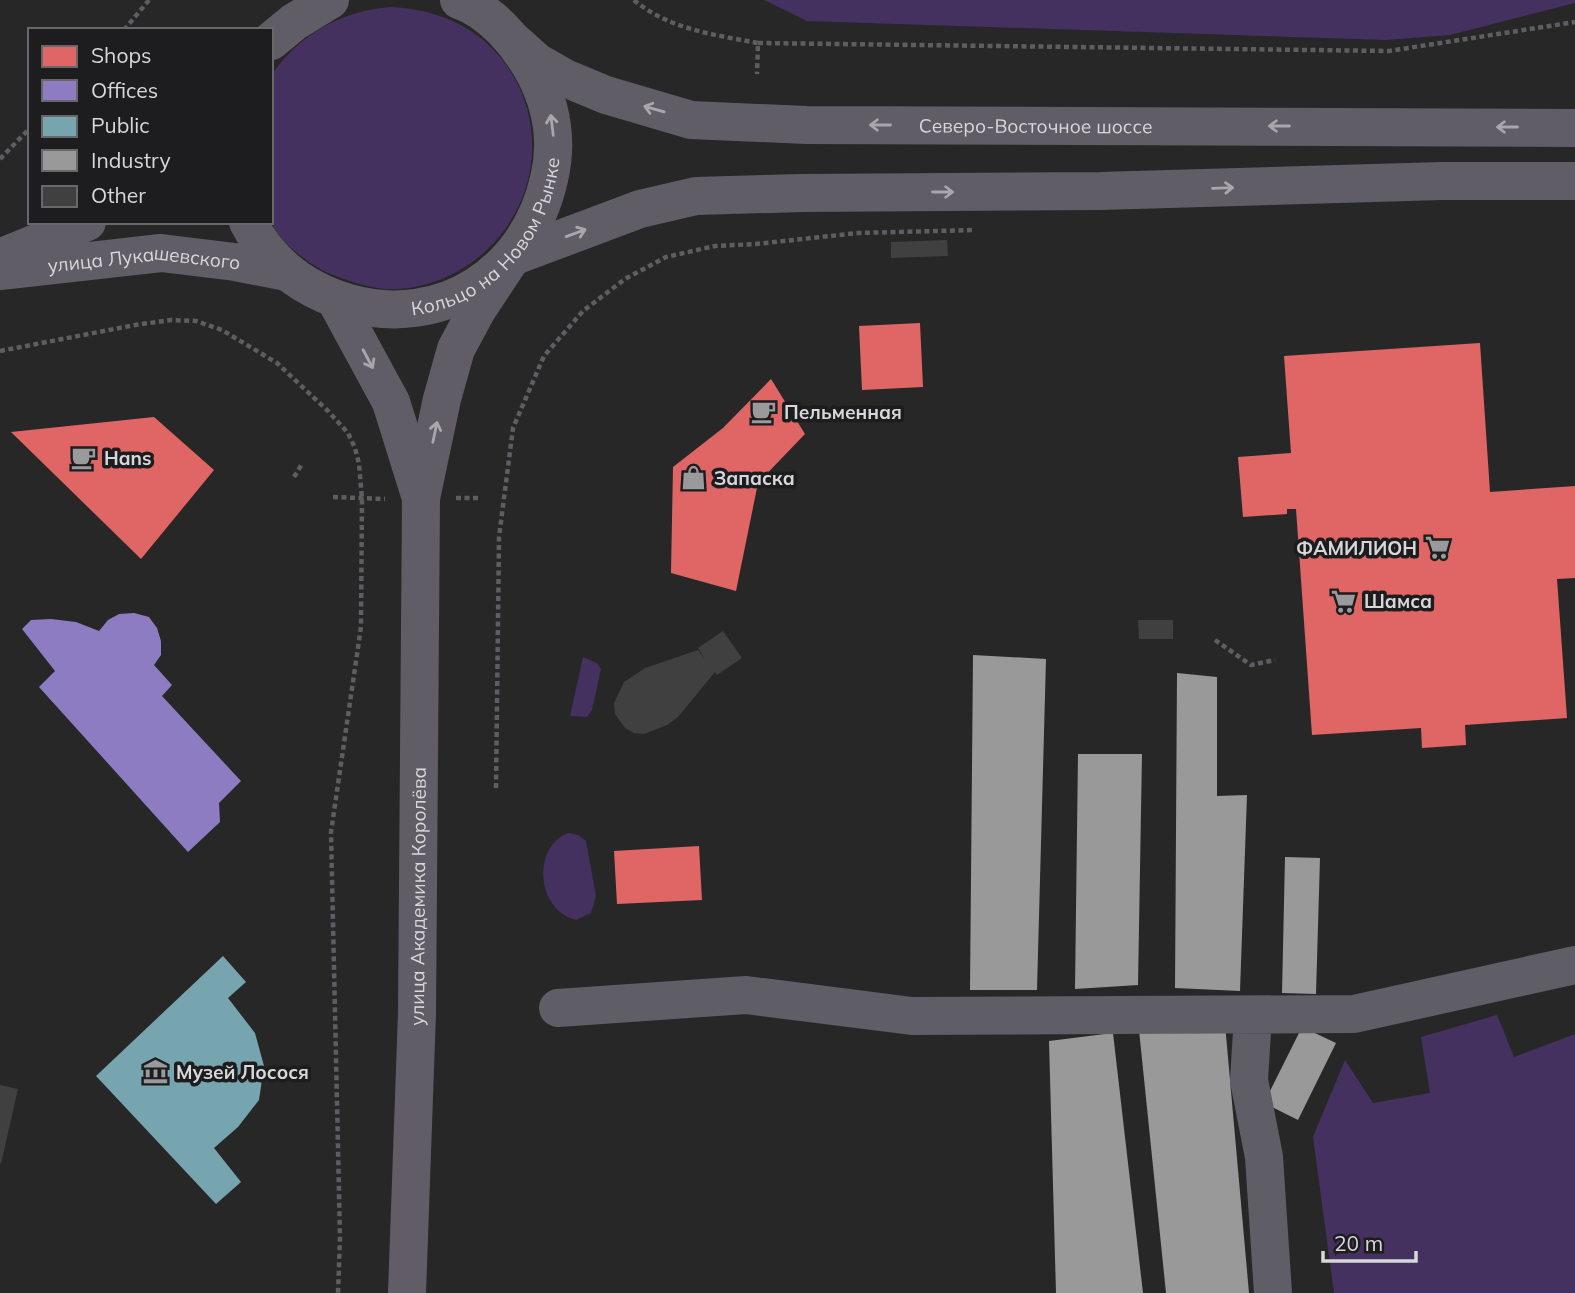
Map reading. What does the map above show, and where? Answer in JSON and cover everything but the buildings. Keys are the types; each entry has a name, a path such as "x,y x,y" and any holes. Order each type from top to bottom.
{"main road":[{"path":"290,21 330,0"},
{"name":"Кольцо на Новом Рынке","path":"249,224 255,235 287,272 301,283 335,299 384,310 430,305 474,288 512,257 538,217 552,168 554,139 550,110 542,87 517,44 472,4"},
{"name":"Северо-Восточное шоссе","path":"517,44 537,62 575,82 606,95 691,120 806,125 1575,128"},
{"path":"512,257 640,209 696,196 815,192 1100,191 1442,181 1575,181"},
{"name":"улица Лукашевского","path":"0,258 82,224"},
{"name":"улица Лукашевского","path":"0,271 161,253 287,272"},
{"name":"улица Академика Королёва","path":"407,1293 417,1013 421,498 442,399 456,349 477,310 512,257"},
{"name":"улица Академика Королёва","path":"335,299 391,402 421,498"}],"lane":[{"path":"558,1008 746,995 912,1016 1354,1014 1575,965"},
{"path":"1253,1015 1249,1080 1264,1157 1273,1293"}],"path":[{"path":"126,28 149,0"},
{"path":"634,0 676,24 758,43 1390,51 1575,22"},
{"path":"757,74 758,43"},
{"path":"0,159 28,130"},
{"path":"496,788 499,537 513,428 544,356 583,311 625,279 666,257 715,246 858,233 975,229"},
{"path":"0,351 172,320 196,321 222,330 277,363 348,433 359,464 362,499 361,627 331,832 340,1238 338,1293"},
{"path":"294,477 302,464"},
{"path":"333,497 362,499"},
{"path":"1215,640 1251,665 1275,660"}],"shaded area":[{"path":"764,0 1575,0 1575,3 1450,35 1386,40 807,21"},
{"path":"372,9 408,9 443,17 474,33 488,44 511,72 527,107 532,143 528,178 516,211 496,240 470,264 438,281 400,289 375,288 325,271 288,245 272,224 273,73 294,48 308,37 338,20"},
{"path":"583,657 597,663 601,669 592,710 587,717 570,716"},
{"path":"568,833 578,835 586,841 596,896 591,913 576,920 553,905 544,879 548,852 556,841"},
{"path":"1497,1015 1514,1057 1575,1034 1575,1293 1334,1293 1313,1137 1345,1060 1373,1103 1430,1093 1421,1037"}],"place":[{"name":"Пельменная","path":"764,412"},
{"name":"Hans","path":"84,458"},
{"name":"Запаска","path":"694,478"},
{"name":"ФАМИЛИОН","path":"1437,548"},
{"name":"Шамса","path":"1344,601"},
{"name":"Музей Лосося","path":"156,1072"}]}
